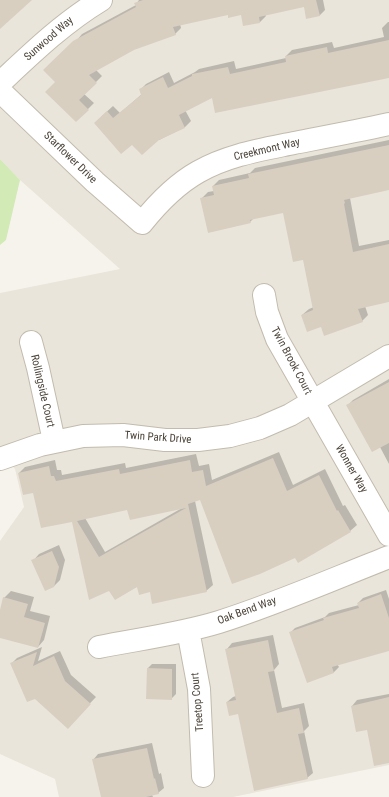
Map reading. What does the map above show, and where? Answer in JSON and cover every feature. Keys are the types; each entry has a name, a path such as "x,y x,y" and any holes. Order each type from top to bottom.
{"street":[{"name":"Sunwood Way","path":"0,83 52,35 80,13 101,0"},
{"name":"Starflower Drive","path":"0,91 95,182 142,223"},
{"name":"Creekmont Way","path":"142,223 158,203 177,186 198,172 220,161 244,153 389,124"},
{"name":"Twin Brook Court","path":"264,295 267,312 277,339 313,402"},
{"name":"Rollingside Court","path":"31,342 54,441"},
{"name":"Twin Park Drive","path":"0,459 54,441 83,436 123,435 172,440 198,440 230,436 260,428 290,415 389,356"},
{"name":"Wonner Way","path":"313,402 389,535"},
{"name":"Oak Bend Way","path":"99,647 188,630 217,622 250,611 389,557"},
{"name":"Treetop Court","path":"188,630 199,689 203,776"}],"shaded area":[{"path":"0,0 389,0 389,765 233,797 59,797 55,779 0,754 0,541 24,507 15,469 0,452 0,293 120,269 20,180 0,159"}],"green space":[{"path":"0,159 20,180 6,240 0,245"}],"building":[{"path":"0,0 32,0 0,29"},
{"path":"143,0 316,0 320,16 306,19 304,7 259,17 260,23 243,26 241,15 228,18 228,15 173,27 176,35 134,50 89,75 97,83 79,100 89,110 76,122 45,92 55,82 43,70 73,41 136,7 134,3"},
{"path":"389,40 389,78 215,113 212,98 179,115 185,128 159,140 142,155 132,145 121,154 94,123 107,111 113,118 141,95 139,89 163,77 168,88 192,76 192,74 228,67 230,74 286,62 285,56 327,47 328,53"},
{"path":"389,145 389,190 344,200 344,204 353,252 389,244 389,302 358,309 363,322 324,336 321,327 307,332 301,315 313,310 303,260 293,262 283,213 250,220 251,223 208,233 200,198 214,195 212,186 249,178 248,174"},
{"path":"389,382 389,443 372,452 346,405"},
{"path":"273,458 287,491 319,475 337,511 338,510 351,532 298,563 295,558 260,574 232,584 200,500 188,504 207,592 152,604 150,592 139,595 137,587 115,600 109,591 89,600 72,522 41,528 33,493 23,495 18,473 49,466 51,476 54,476 56,481 119,469 120,474 190,460 192,472 203,470 206,486","holes":["186,508 99,557 77,521 127,510 130,520"]},
{"path":"52,551 59,567 54,587 45,591 31,560"},
{"path":"381,594 389,618 389,651 332,667 334,673 307,683 289,632 324,620 323,618 359,608 357,603"},
{"path":"3,597 28,604 24,617 45,623 38,648 0,638 0,610"},
{"path":"268,640 274,671 268,672 277,713 299,708 304,733 298,734 308,779 254,791 238,714 229,716 226,702 236,700 225,649"},
{"path":"37,652 33,666 54,656 65,681 91,704 68,729 35,699 27,702 10,663"},
{"path":"147,668 172,669 172,700 146,699"},
{"path":"389,697 389,763 374,766 367,730 356,732 351,706"},
{"path":"147,748 159,794 146,797 101,797 92,759"}]}
